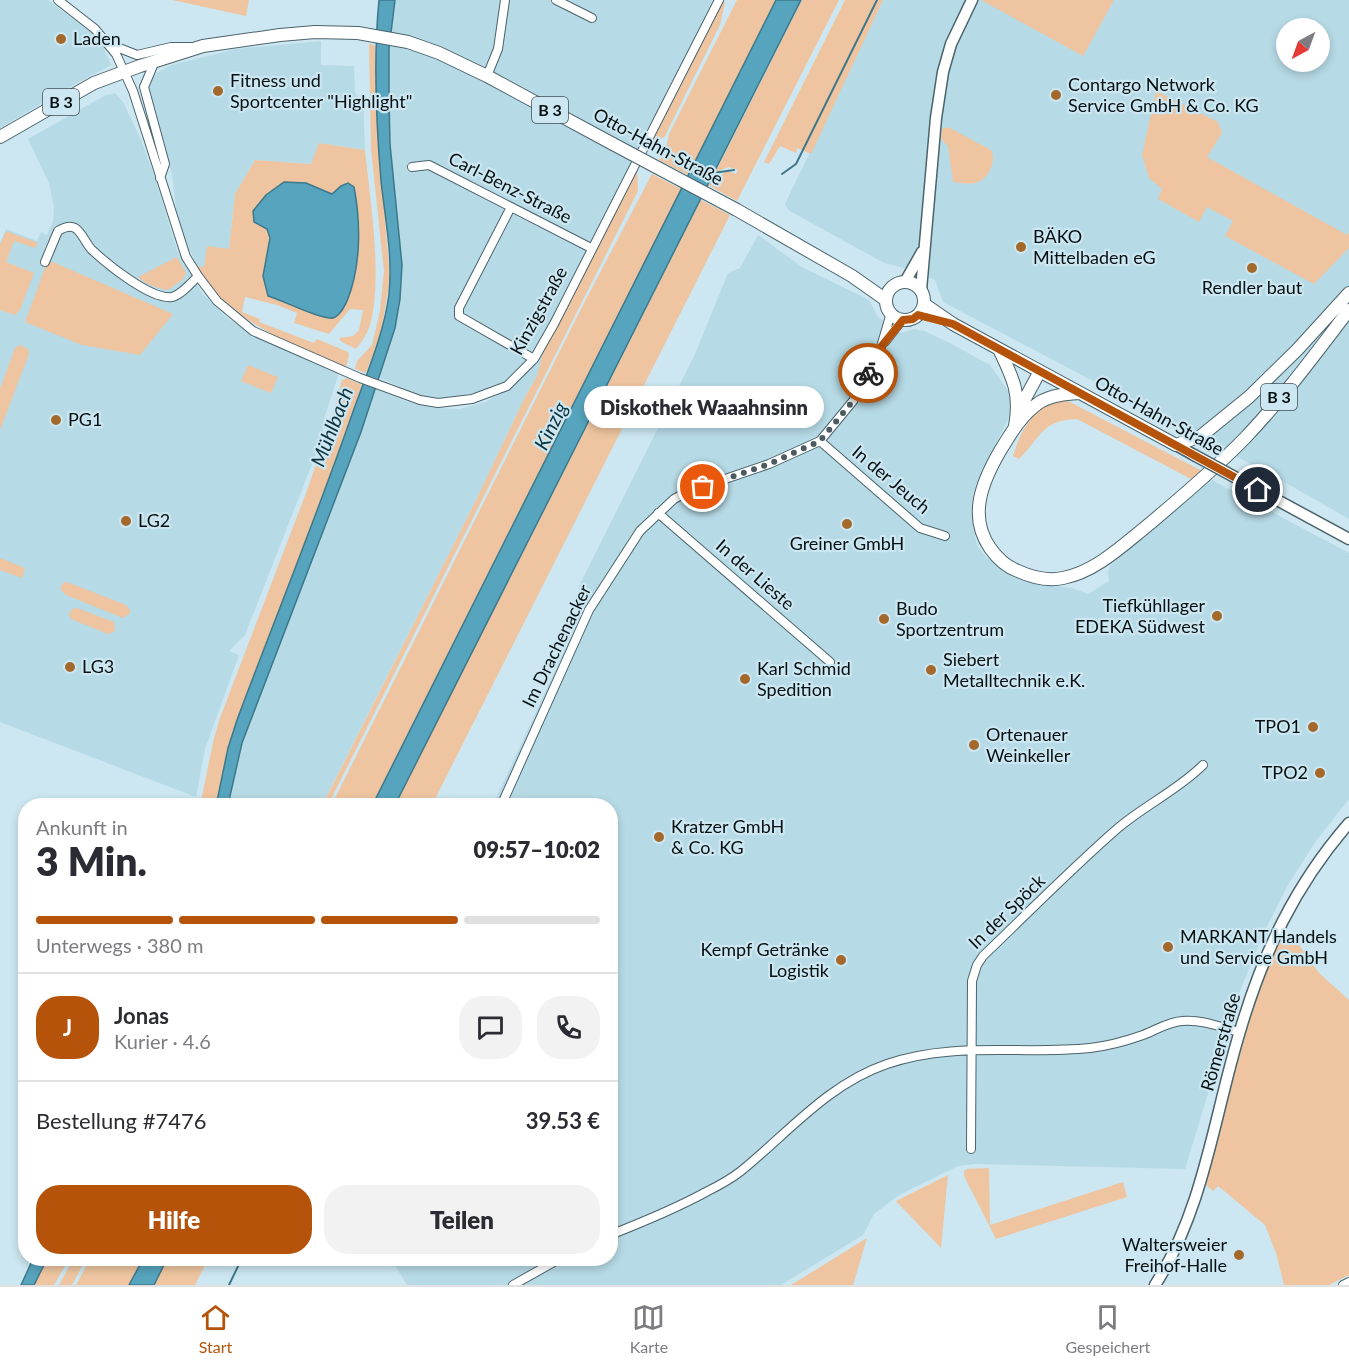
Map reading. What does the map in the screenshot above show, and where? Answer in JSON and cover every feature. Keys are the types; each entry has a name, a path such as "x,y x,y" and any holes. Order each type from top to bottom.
{"main road":[{"name":"Otto-Hahn-Straße","path":"0,137 94,83 203,46 315,32 358,33 408,42 440,53 487,76 737,210 852,276 886,300"},
{"name":"Otto-Hahn-Straße","path":"852,276 892,287"},
{"path":"905,282 921,290 921,310 913,319 903,320 891,313 886,300 892,287 905,282"},
{"name":"B 3","path":"1176,446 1201,436 1249,398 1349,293"},
{"name":"Otto-Hahn-Straße","path":"921,310 953,324 1176,446"},
{"name":"B 3","path":"1079,393 1053,397 1041,402 1015,426 983,486 979,500 980,527 984,539 993,552 1015,570 1033,577 1063,578 1087,570 1125,544 1167,509 1245,438 1310,361 1349,310"},
{"name":"B 3","path":"999,350 1016,388 1015,426"},
{"name":"B 3","path":"1017,412 1040,371"}],"street":[{"path":"58,0 79,15 109,44 137,55 171,47 203,46"},
{"path":"487,76 498,49 505,0"},
{"path":"556,0 592,18"},
{"name":"Kinzigstraße","path":"109,44 125,71 179,242 198,276 217,301 253,331 360,378 420,400 438,403 457,402 488,394 507,386 534,359 719,0"},
{"path":"921,290 936,118 943,72 951,44 972,0"},
{"path":"155,61 144,87 165,164 160,178"},
{"name":"Carl-Benz-Straße","path":"412,167 429,165 591,248"},
{"path":"511,207 459,308 459,316 534,359"},
{"path":"45,262 58,231 72,227 77,229 90,248 106,263 125,278 146,289 170,297 177,295 198,276"},
{"path":"905,282 923,249"},
{"name":"Im Drachenacker","path":"505,798 589,610 640,531 674,499 687,492 769,464 820,441 853,401 881,347 891,313"},
{"name":"Im Drachenacker","path":"881,347 903,320"},
{"name":"In der Jeuch","path":"820,441 920,528 945,536"},
{"name":"Otto-Hahn-Straße","path":"1176,446 1349,539"},
{"name":"In der Lieste","path":"658,513 830,662"},
{"name":"In der Spöck","path":"971,1149 972,981 977,965 983,956 1117,829 1145,806 1188,780 1203,765"},
{"name":"Römerstraße","path":"1155,1285 1179,1241 1194,1200 1239,1032 1259,972 1289,906 1333,841 1349,823"},
{"path":"618,1232 672,1211 740,1172 818,1103 862,1074 912,1056 971,1049 1028,1050 1109,1045 1142,1035 1175,1021 1184,1020 1208,1023 1239,1032"},
{"path":"513,1285 547,1266"},
{"path":"1343,1285 1349,1282"}],"shaded area":[{"path":"0,0 48,0 92,33 102,44 111,65 0,128"},
{"path":"172,0 249,0 246,16"},
{"path":"395,0 723,0 543,352 537,376 326,798 230,798 242,743 375,389 408,402 434,408 460,409 485,402 509,389 499,384 450,399 434,400 378,377 395,328 402,265 390,144 389,49"},
{"path":"723,0 725,3 720,25 665,136 646,150"},
{"path":"737,0 776,0 688,175 659,160 669,134"},
{"path":"802,0 839,0 737,201 708,185 727,171 736,174 738,170 728,167 715,173"},
{"path":"845,0 883,0 811,154 797,148 796,153 780,146 769,164 764,162"},
{"path":"883,0 1349,0 1349,519 1279,479 943,302 935,280 884,263 788,210 785,204"},
{"path":"981,0 1114,0 1083,56"},
{"path":"321,41 321,65 354,66 355,92 357,96 363,98 365,150 320,143 311,164 255,160 235,194 229,249 204,267 197,266 185,240 176,210 172,174 148,88 155,74 171,65 236,49"},
{"path":"369,44 375,45 378,137 390,278 381,333 366,373 355,369 357,361 372,345 380,311 384,271 371,149"},
{"path":"1156,91 1218,122 1222,133 1207,157 1347,235 1349,232 1349,248 1314,284 1225,236 1233,221 1207,207 1199,222 1158,199 1162,189 1149,178 1142,155"},
{"path":"115,93 123,102 141,140 177,250 202,293 226,317 257,338 339,373 324,419 322,438 245,635 229,651 239,655 205,749 196,797 0,722 0,243 6,229 37,241 41,232 47,235 53,221 54,207 49,183 28,139 106,95"},
{"path":"948,127 991,150 993,158 989,173 982,180 966,184 953,182 948,146 941,139 942,129"},
{"path":"319,143 365,150 375,262 374,306 367,332 356,349 340,341 340,338 353,336 359,330 363,310 350,309 329,334 294,323 297,313 277,305 245,297 242,312 260,319 259,322 314,343 317,339 348,352 346,367 275,336 248,320 220,299 197,266 204,267 207,246 229,249 235,194 255,160 311,164"},
{"path":"637,166 638,191 332,798 326,798 537,376 543,352"},
{"path":"652,174 681,189 376,798 335,798 583,305"},
{"path":"701,200 730,215 436,798 399,798"},
{"path":"6,231 38,243 35,248 14,241 6,262 34,273 20,310 15,315 0,310 0,245"},
{"path":"758,235 802,267 869,300 878,317 901,333 914,329 924,331 990,365 1013,398 1013,409 975,487 972,503 973,526 977,545 986,557 1016,578 1025,582 1072,588 1088,594 1109,581 1108,571 1111,565 1210,479 1349,553 1349,799 1316,841 1288,885 1264,932 1238,996 1185,1169 976,1164 958,1166 899,1195 874,1214 863,1235 781,1285 407,1285 395,1266 618,1266 618,798 496,798 574,629 581,608 578,595 579,586 695,354 728,273 740,268"},
{"path":"177,257 186,273 182,280 168,290 152,286 138,277"},
{"path":"48,260 173,314 140,355 82,345 25,322"},
{"path":"20,345 28,349 29,354 0,430 0,389 15,348"},
{"path":"248,365 278,377 271,393 241,381"},
{"path":"347,378 362,385 315,517 237,720 228,748 217,798 202,798 220,718 306,493 329,428 342,380"},
{"path":"1057,401 1068,401 1202,471 1191,479 1077,419 1065,420 1049,427 1019,459 1013,456 1028,422 1040,411"},
{"path":"0,558 25,568 22,578 0,570"},
{"path":"67,582 126,605 130,613 123,618 66,595 60,589 63,583"},
{"path":"77,608 114,622 115,631 108,634 71,619 69,614 72,609"},
{"path":"1287,935 1292,935 1319,973 1349,1000 1349,1275 1329,1285 1284,1285 1276,1253 1265,1225 1218,1186 1213,1191 1206,1185 1240,1051 1265,975 1276,949"},
{"path":"989,1168 990,1225 1123,1182 1127,1197 996,1239 964,1176 964,1171 967,1169"},
{"path":"948,1175 941,1248 896,1201"},
{"path":"867,1238 853,1285 791,1285"},
{"path":"44,1266 65,1266 54,1285 34,1285"},
{"path":"70,1266 82,1266 72,1285 59,1285"},
{"path":"86,1266 139,1266 129,1285 76,1285"},
{"path":"164,1266 204,1266 195,1285 154,1285"}],"water":[{"path":"379,0 395,0 389,49 390,144 402,265 395,328 361,432 242,743 230,798 218,798 228,748 237,720 336,460 383,326 389,294 390,266 378,136 376,45"},
{"path":"776,0 801,0 399,798 376,798"},
{"path":"284,182 306,183 332,194 348,183 354,187 359,230 355,274 346,303 340,313 333,318 311,313 268,296 263,276 270,238 267,229 254,222 253,211 266,195"},
{"path":"30,1266 44,1266 34,1285 21,1285"},
{"path":"139,1266 164,1266 154,1285 129,1285"}],"waterway":[{"path":"782,174 796,164 877,0"},
{"path":"713,173 734,170"},
{"path":"229,1285 238,1266"}],"way so far":[{"path":"703,487 769,464 820,441 853,401 868,373"}],"place":[{"name":"Laden","path":"61,39"},
{"name":"Fitness und Sportcenter \"Highlight\"","path":"218,91"},
{"name":"Contargo Network Service GmbH & Co. KG","path":"1056,95"},
{"name":"BÄKO Mittelbaden eG","path":"1021,247"},
{"name":"Rendler baut","path":"1252,268"},
{"name":"PG1","path":"56,420"},
{"name":"Diskothek Waaahnsinn","path":"703,487"},
{"name":"LG2","path":"126,521"},
{"name":"Greiner GmbH","path":"847,524"},
{"name":"Tiefkühllager EDEKA Südwest","path":"1217,616"},
{"name":"Budo Sportzentrum","path":"884,619"},
{"name":"LG3","path":"70,667"},
{"name":"Siebert Metalltechnik e.K.","path":"931,670"},
{"name":"Karl Schmid Spedition","path":"745,679"},
{"name":"TPO1","path":"1313,727"},
{"name":"Ortenauer Weinkeller","path":"974,745"},
{"name":"TPO2","path":"1320,773"},
{"name":"Kratzer GmbH & Co. KG","path":"659,837"},
{"name":"MARKANT Handels und Service GmbH","path":"1168,947"},
{"name":"Kempf Getränke Logistik","path":"841,960"},
{"name":"Waltersweier Freihof-Halle","path":"1239,1255"}],"route":[{"path":"868,373 881,347 903,320 913,319 918,315 953,324 1258,490"}],"water label":[{"name":"Kinzig","path":"551,426"},
{"name":"Mühlbach","path":"332,427"}]}
